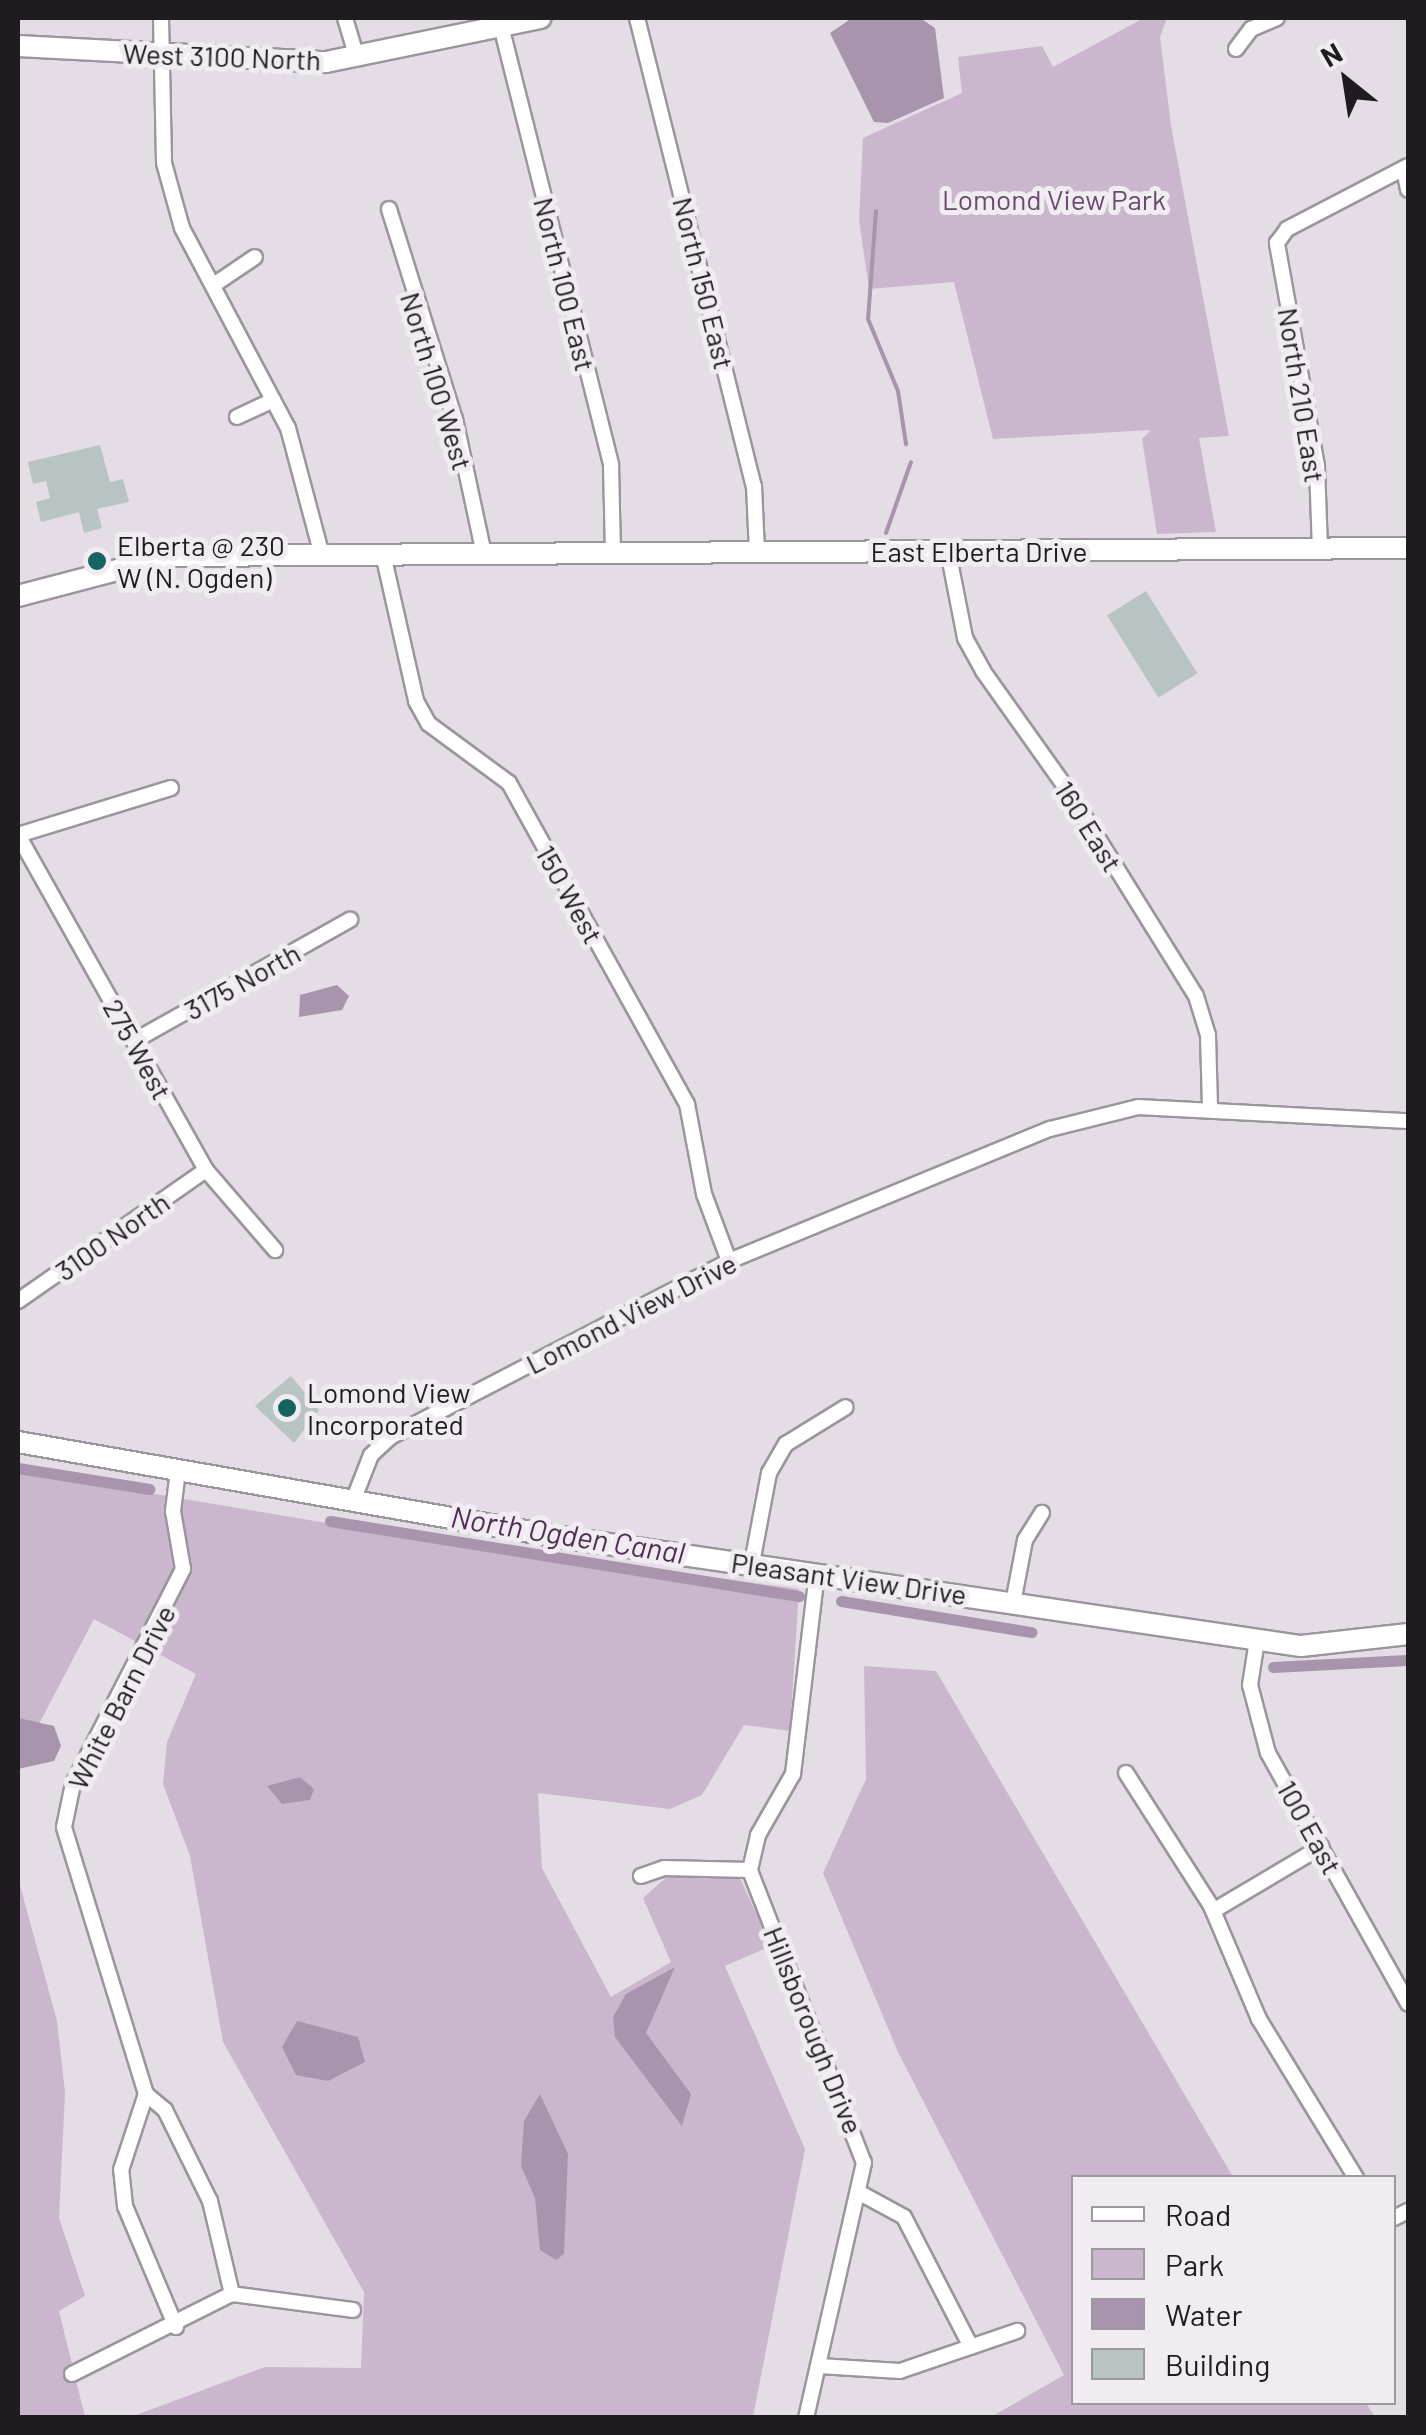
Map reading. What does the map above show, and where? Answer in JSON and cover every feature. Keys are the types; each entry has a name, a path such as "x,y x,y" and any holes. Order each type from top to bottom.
{"street":[{"path":"161,18 164,163 182,228 273,400 308,488 322,556"},
{"path":"345,18 357,58"},
{"name":"West 3100 North","path":"18,46 164,55 357,58 425,48 500,22 541,18"},
{"name":"North 150 East","path":"637,18 754,486 757,551"},
{"path":"1236,49 1251,29 1278,18"},
{"name":"North 100 East","path":"500,22 611,464 613,552"},
{"path":"1406,168 1408,190"},
{"name":"North 210 East","path":"1320,549 1317,466 1276,243 1288,229 1406,168"},
{"name":"North 100 West","path":"389,209 455,419 484,554"},
{"path":"215,284 255,257"},
{"path":"237,417 273,400"},
{"name":"East Elberta Drive","path":"18,596 170,556 1408,548"},
{"name":"160 East","path":"948,551 965,638 983,671 1069,792 1196,996 1208,1035 1210,1107"},
{"name":"150 West","path":"383,554 416,702 429,724 509,783 687,1104 704,1194 729,1261"},
{"path":"18,835 171,788"},
{"name":"275 West","path":"18,835 206,1170 275,1250"},
{"name":"3175 North","path":"134,1041 350,920"},
{"name":"Lomond View Drive","path":"353,1501 371,1455 390,1437 729,1261 1090,1115 1210,1107 1408,1121"},
{"name":"3100 North","path":"18,1301 206,1170"},
{"path":"752,1563 770,1473 786,1444 846,1408"},
{"name":"Pleasant View Drive","path":"18,1442 353,1501 1301,1646 1408,1634"},
{"name":"White Barn Drive","path":"178,1470 173,1511 183,1570 73,1784 64,1827 146,2094 164,2110 210,2200 232,2294"},
{"path":"1013,1602 1025,1540 1042,1513"},
{"path":"641,1876 664,1868 750,1870 758,1834 793,1774 817,1573"},
{"name":"100 East","path":"1258,1640 1254,1719 1408,2003"},
{"path":"1126,1773 1213,1911 1221,1946 1259,2019 1354,2175"},
{"path":"1213,1911 1321,1847"},
{"name":"Hillsborough Drive","path":"750,1870 858,2141 860,2192 806,2418"},
{"path":"146,2094 121,2170 126,2206 176,2328"},
{"path":"860,2192 904,2216 971,2347"},
{"path":"72,2374 176,2328 232,2294 352,2310"},
{"path":"819,2366 886,2373 1017,2331"}],"green space":[{"name":"Lomond View Park","path":"1144,18 1167,18 1160,37 1171,126 1229,436 1199,438 1216,532 1157,534 1142,439 1151,430 993,439 954,282 869,289 859,220 863,138 962,93 958,57 1042,46 1053,67"},
{"path":"18,1471 374,1531 799,1589 790,1731 744,1725 702,1795 670,1809 538,1793 542,1868 611,1997 671,1962 643,1898 669,1875 740,1878 771,1946 725,1966 805,2149 753,2417 131,2417 265,2367 361,2368 364,2292 223,2042 190,1856 163,1784 167,1742 196,1674 94,1619 18,1764"},
{"path":"864,1666 936,1671 1232,2175 1071,2175 1071,2405 1367,2405 1375,2417 991,2417 1064,2375 898,2052 823,1873 866,1779"},
{"path":"18,1878 57,2021 65,2092 59,2218 85,2296 59,2311 85,2417 18,2417"}],"water":[{"path":"849,20 923,20 935,28 944,98 888,123 874,122 830,33"},
{"path":"337,985 349,996 342,1010 299,1017 300,995"},
{"path":"18,1718 54,1726 61,1746 54,1761 18,1769"},
{"path":"300,1777 314,1789 310,1800 282,1804 267,1786"},
{"path":"675,1967 646,2033 691,2094 682,2126 615,2037 613,2017 626,1994"},
{"path":"297,2021 358,2037 365,2062 328,2081 296,2075 282,2047"},
{"path":"540,2094 568,2154 564,2254 556,2260 540,2250 535,2198 521,2166 524,2121"}],"building":[{"path":"100,445 110,482 123,479 129,502 97,509 102,528 84,533 79,512 41,522 36,502 50,498 46,481 33,484 28,462"},
{"path":"1146,591 1197,673 1158,698 1107,615"},
{"name":"Lomond View Incorporated","path":"291,1376 319,1410 294,1443 255,1406"}],"waterway":[{"path":"876,211 868,319 898,391 906,444"},
{"path":"886,533 911,462"},
{"name":"North Ogden Canal","path":"18,1468 149,1489"},
{"name":"North Ogden Canal","path":"330,1521 799,1596"},
{"name":"North Ogden Canal","path":"841,1601 1031,1632"},
{"name":"North Ogden Canal","path":"1273,1667 1407,1660"}],"place":[{"name":"Elberta @ 230 W (N. Ogden)","path":"97,561"},
{"name":"Lomond View Incorporated","path":"287,1408"}]}
